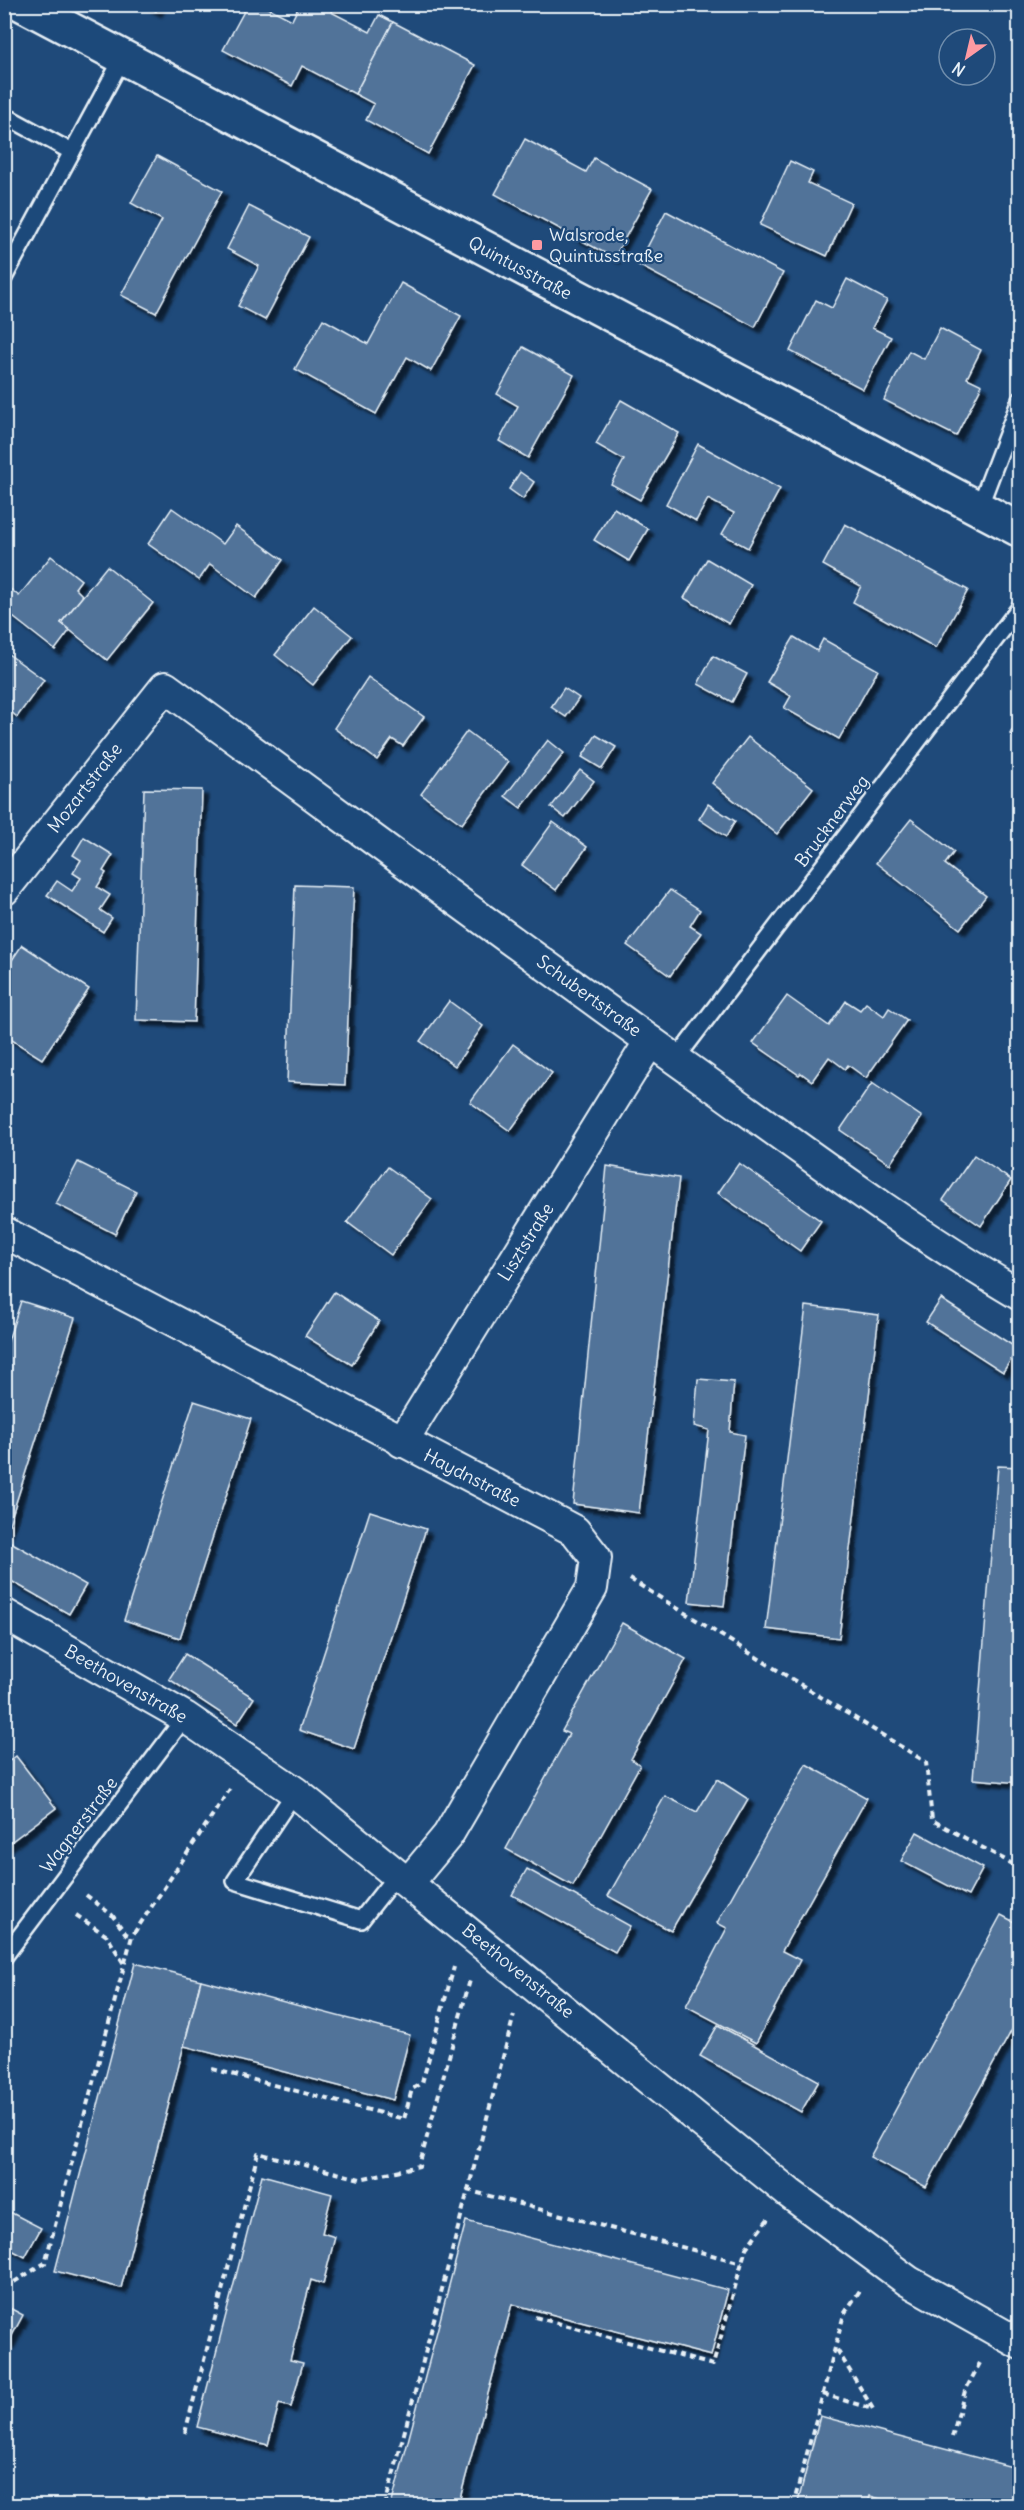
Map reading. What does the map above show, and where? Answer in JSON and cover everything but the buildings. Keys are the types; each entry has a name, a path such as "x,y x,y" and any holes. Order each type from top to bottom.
{"main road":[{"name":"Quintusstraße","path":"22,4 122,59 1020,530"}],"street":[{"name":"Schubertstraße","path":"165,687 650,1041 955,1257 1020,1295"},
{"name":"Mozartstraße","path":"4,890 165,687"},
{"name":"Lisztstraße","path":"402,1442 650,1041"},
{"name":"Haydnstraße","path":"4,1232 575,1532 596,1558"},
{"path":"403,1878 448,1835 592,1588 596,1558"},
{"name":"Beethovenstraße","path":"4,1614 185,1717 295,1792 789,2193 908,2281 1009,2338"}],"lane":[{"path":"4,278 122,59"},
{"path":"4,115 72,152"},
{"path":"979,508 1020,400"},
{"name":"Brucknerweg","path":"676,1059 1020,607"},
{"name":"Wagnerstraße","path":"4,1957 185,1717"},
{"path":"295,1792 234,1881 361,1920 403,1878"}],"path":[{"path":"596,1558 926,1762 932,1820 1020,1868"},
{"path":"14,2282 45,2263 132,1936 249,1761"},
{"path":"76,1915 107,1936 124,1965"},
{"path":"112,1915 126,1934 132,1936"},
{"path":"212,2069 404,2119 412,2089 422,2084 452,1969 485,1944"},
{"path":"185,2433 258,2153 360,2179 419,2166 470,1981 485,1944"},
{"path":"385,2505 513,2016 537,1987"},
{"path":"467,2190 742,2263"},
{"path":"535,2317 713,2365 746,2248 789,2193"},
{"path":"793,2505 844,2314 880,2260"},
{"path":"952,2437 965,2391 1009,2338"},
{"path":"823,2394 873,2409 835,2348"}],"place":[{"name":"Walsrode, Quintusstraße","path":"537,245"}]}
